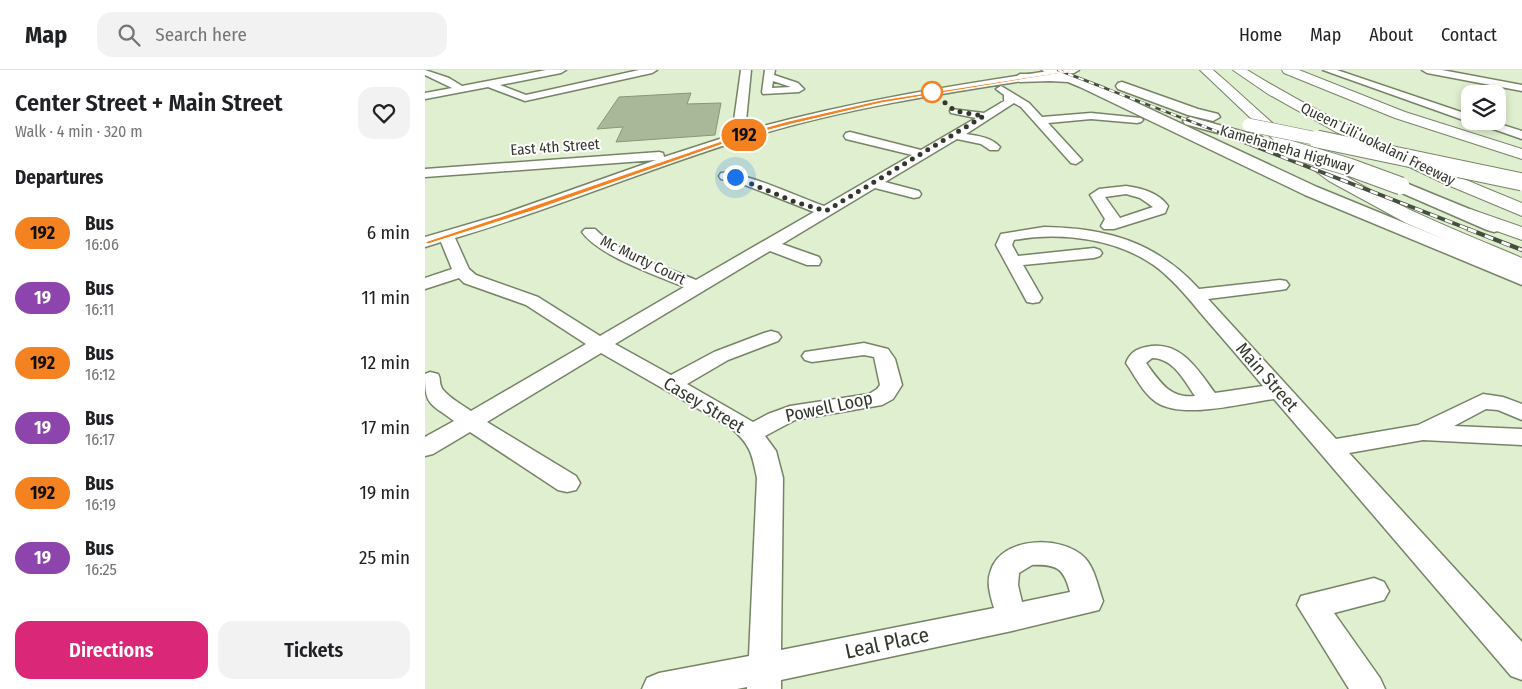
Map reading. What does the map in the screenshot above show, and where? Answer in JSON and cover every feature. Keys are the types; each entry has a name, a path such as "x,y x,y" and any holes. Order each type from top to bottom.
{"highway":[{"path":"1206,70 1280,138 1309,161 1392,208 1522,266"},
{"name":"Queen Liliʻuokalani Freeway","path":"1239,70 1282,97 1351,134 1522,210"},
{"name":"Queen Liliʻuokalani Freeway","path":"1266,70 1314,97"},
{"path":"1288,70 1422,123 1522,153"},
{"name":"Queen Liliʻuokalani Freeway","path":"1412,151 1522,187"},
{"path":"1309,161 1383,199 1522,256"},
{"path":"1470,215 1522,236"}],"main road":[{"path":"1020,78 1034,70"},
{"name":"Kamehameha Highway","path":"1051,71 1123,87 1193,112 1249,125 1412,151 1522,182"},
{"path":"1020,78 1077,76 1311,190 1522,279"},
{"name":"Kamehameha Highway","path":"1077,76 1168,115 1349,167 1401,186 1470,215"},
{"path":"1108,78 1123,87"},
{"path":"1412,151 1522,176"}],"street":[{"path":"494,86 525,98 652,70"},
{"path":"738,137 746,70"},
{"path":"1328,70 1461,116"},
{"path":"425,284 462,271 435,239 530,210 738,137 791,122 881,101 1020,78 1051,71"},
{"path":"425,72 447,80 460,89"},
{"path":"1428,75 1447,72 1522,88"},
{"path":"430,95 571,73 597,82"},
{"path":"512,93 571,73"},
{"path":"990,83 1008,98 1025,105 1042,120 1076,160"},
{"path":"1398,95 1413,88"},
{"path":"425,448 955,135 1008,98"},
{"path":"955,111 984,116"},
{"path":"1042,120 1091,116 1137,120"},
{"path":"1506,130 1522,135"},
{"path":"955,135 985,141 994,146"},
{"path":"850,136 921,154"},
{"name":"East 4th Street","path":"425,173 687,154"},
{"path":"726,176 744,180 795,202 826,211"},
{"path":"873,183 914,194"},
{"name":"Mc Murty Court","path":"590,232 599,240 627,256 698,286"},
{"name":"Main Street","path":"1033,298 1015,261 1004,245 1007,237 1020,234 1054,232 1101,239 1143,253 1157,260 1177,275 1522,665"},
{"path":"768,245 813,262"},
{"name":"Casey Street","path":"462,271 470,279 483,285 532,301 600,344 737,422 751,434 764,451 770,478 763,679"},
{"path":"1195,295 1280,285"},
{"path":"671,384 721,356 772,337"},
{"name":"Powell Loop","path":"751,434 790,413 873,400 885,394 890,388 891,383 885,358 876,351 864,349 811,356"},
{"path":"430,379 430,388 437,396 469,421 567,483"},
{"path":"1209,401 1279,391"},
{"path":"1423,432 1483,401 1503,404 1522,413"},
{"path":"1329,448 1423,432 1522,437"},
{"path":"1368,689 1312,605 1374,591"},
{"name":"Leal Place","path":"659,689 763,679 1012,618"}],"building":[{"path":"691,93 687,104 721,103 715,135 616,142 623,127 597,129 619,97"}],"railway":[{"path":"1058,70 1239,140"},
{"path":"1236,139 1471,230"},
{"path":"1468,229 1522,250"}],"bus line":[{"name":"192","path":"425,242 530,210 687,154 791,122 881,101 1074,70"}],"route":[{"path":"735,177 795,202 826,211 984,116 955,111 932,92"}]}
